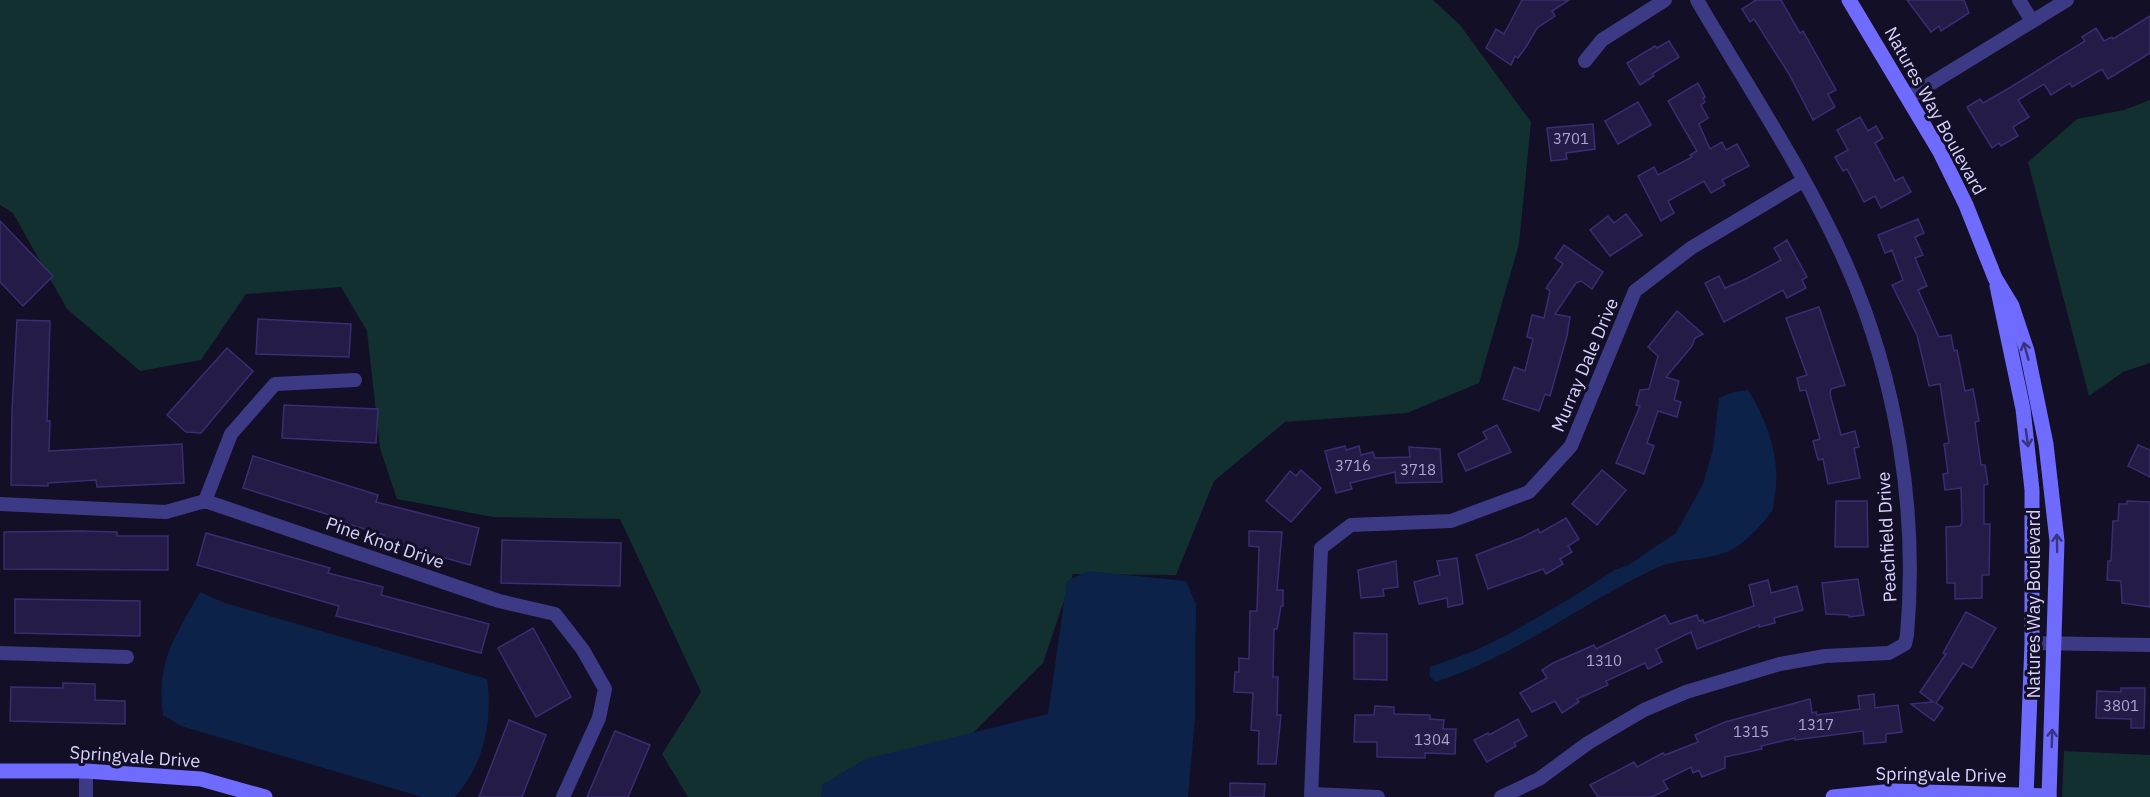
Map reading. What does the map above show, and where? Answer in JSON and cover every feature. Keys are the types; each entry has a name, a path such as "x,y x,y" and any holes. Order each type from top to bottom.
{"street":[{"path":"1585,61 1602,40 1665,0"},
{"name":"Peachfield Drive","path":"1501,797 1539,779 1588,743 1644,710 1686,692 1780,664 1825,656 1889,653 1905,644 1909,610 1906,498 1893,413 1877,350 1847,267 1803,182 1697,0"},
{"name":"Natures Way Boulevard","path":"1849,0 1909,97 1966,205 1995,278 2012,306 2027,351 2046,444 2057,532 2056,643 2049,797"},
{"path":"2019,0 2032,21"},
{"path":"1909,97 2067,0"},
{"name":"Murray Dale Drive","path":"1311,795 1321,548 1350,525 1451,521 1529,492 1571,446 1635,291 1691,248 1803,182"},
{"name":"Natures Way Boulevard","path":"1995,278 2000,311 2023,409 2029,450 2033,531 2032,643 2026,796"},
{"path":"0,504 166,512 205,501 231,434 274,384 355,380"},
{"name":"Pine Knot Drive","path":"205,501 499,602 555,614 583,650 605,689 599,718 563,797"},
{"path":"2032,643 2150,645"},
{"path":"0,653 127,657"},
{"name":"Springvale Drive","path":"0,771 86,771 201,779 265,797"},
{"path":"86,771 86,797"},
{"name":"Springvale Drive","path":"1833,797 1894,794 2049,797"},
{"path":"1311,795 1378,797"}],"green space":[{"path":"0,0 1433,0 1460,25 1531,122 1519,244 1479,383 1407,413 1285,422 1214,481 1176,575 1073,574 1043,663 974,732 828,797 688,797 662,754 701,692 620,519 493,517 397,499 380,448 367,331 341,287 246,294 201,360 140,371 67,309 13,213 0,205"},
{"path":"2150,100 2150,363 2123,372 2089,396 2028,162 2077,119 2124,110"},
{"path":"2064,751 2150,755 2150,797 2062,797"}],"water":[{"path":"1748,390 1771,440 1776,467 1773,509 1752,534 1729,551 1654,569 1520,645 1435,682 1429,675 1430,667 1474,651 1505,636 1616,569 1627,566 1676,533 1703,484 1713,449 1719,398"},
{"path":"1088,571 1186,581 1196,604 1195,718 1188,797 821,797 822,785 865,759 1048,714 1067,581"},
{"path":"200,592 225,603 487,679 489,711 484,742 473,771 465,784 455,797 422,797 181,726 163,715 162,679 165,664 175,636"}],"building":[{"path":"1522,0 1569,0 1552,11 1555,16 1537,28 1526,47 1518,58 1515,56 1511,65 1486,48 1496,29 1504,34"},
{"path":"1756,0 1781,0 1800,33 1803,31 1836,90 1828,94 1835,107 1813,120 1789,74 1754,19 1750,22 1742,9"},
{"path":"1907,0 1964,0 1969,13 1941,31 1939,26 1931,32"},
{"path":"2150,16 2150,53 2108,79 2102,69 2072,87 2070,83 2051,95 2044,84 2018,100 2029,117 2013,127 2018,136 2001,146 1999,143 1992,148 1967,107 1980,99 1983,103 2011,87 2085,41 2082,37 2096,28 2104,41 2112,37 2113,39"},
{"path":"1669,41 1679,57 1652,74 1654,76 1640,85 1627,63 1655,46 1657,48"},
{"path":"1698,83 1705,97 1703,98 1705,102 1701,105 1708,118 1699,124 1710,149 1722,142 1726,150 1737,144 1749,166 1722,180 1725,185 1711,193 1704,181 1668,201 1674,213 1661,221 1638,176 1654,167 1658,175 1692,157 1690,155 1697,151 1668,101"},
{"path":"1638,102 1651,125 1618,144 1605,121"},
{"path":"1860,117 1868,131 1876,126 1883,138 1875,143 1895,181 1903,177 1911,192 1881,208 1875,196 1864,202 1847,169 1843,171 1835,157 1848,150 1837,130"},
{"path":"1593,124 1595,149 1566,153 1567,159 1551,161 1547,128"},
{"path":"1626,214 1642,235 1610,256 1590,230 1608,216 1614,223"},
{"path":"1918,219 1924,233 1915,237 1923,255 1915,258 1927,286 1918,290 1939,337 1951,335 1954,351 1957,350 1965,391 1973,389 1979,421 1975,422 1981,465 1985,465 1988,484 1984,485 1984,524 1990,524 1989,575 1982,575 1982,598 1955,599 1955,583 1947,583 1946,527 1960,526 1962,522 1961,488 1945,490 1943,474 1948,473 1944,444 1949,443 1940,384 1929,386 1917,335 1892,285 1903,280 1892,250 1885,253 1878,235"},
{"path":"0,221 53,276 23,306 0,282"},
{"path":"1787,240 1807,277 1802,280 1806,288 1787,298 1783,290 1724,322 1705,283 1719,276 1725,288 1746,279 1781,260 1774,248"},
{"path":"1564,245 1603,272 1592,289 1581,281 1576,283 1555,314 1570,317 1567,336 1550,396 1545,394 1539,411 1503,399 1514,367 1525,371 1533,339 1527,337 1532,315 1544,318 1550,291 1546,288 1563,264 1555,258"},
{"path":"1819,307 1845,385 1831,389 1830,394 1841,435 1855,431 1859,447 1854,448 1860,478 1828,484 1823,459 1818,460 1813,441 1820,439 1806,390 1800,391 1797,378 1807,375 1786,318"},
{"path":"1677,311 1703,334 1695,338 1692,346 1666,377 1679,381 1674,400 1681,402 1677,417 1658,411 1647,443 1654,446 1644,474 1616,463 1640,406 1636,405 1640,390 1649,389 1658,356 1648,347"},
{"path":"258,319 351,324 349,357 256,354"},
{"path":"17,320 50,321 47,421 50,421 49,451 182,444 184,483 97,487 96,480 48,483 48,486 11,485"},
{"path":"227,348 253,371 201,433 186,432 167,415"},
{"path":"284,405 378,409 376,443 282,438"},
{"path":"1497,425 1511,452 1466,471 1458,454 1487,439 1483,432"},
{"path":"2138,445 2150,450 2150,477 2128,466"},
{"path":"1345,446 1346,450 1359,446 1361,455 1373,452 1375,458 1410,457 1409,447 1440,449 1442,482 1396,483 1395,472 1350,483 1352,489 1336,493 1325,451"},
{"path":"253,456 378,495 376,502 479,528 470,565 382,540 384,535 332,519 333,516 243,488"},
{"path":"1301,470 1321,488 1291,522 1266,501 1290,471 1296,476"},
{"path":"1602,470 1626,490 1597,525 1572,504"},
{"path":"1836,501 1867,501 1868,547 1835,547"},
{"path":"2127,501 2150,502 2150,607 2122,603 2121,581 2107,580 2108,561 2111,561 2113,521 2118,521 2119,504 2127,504"},
{"path":"1566,518 1579,539 1568,546 1572,552 1560,559 1563,564 1546,574 1543,569 1488,589 1476,555 1538,529 1540,533"},
{"path":"80,531 117,532 117,536 168,536 168,570 4,569 4,532"},
{"path":"1249,531 1282,532 1277,590 1283,590 1283,606 1281,606 1277,629 1274,629 1273,677 1278,677 1277,715 1281,715 1276,764 1258,764 1259,731 1251,730 1253,693 1234,692 1235,672 1239,672 1239,658 1249,659 1250,611 1257,611 1259,547 1249,546"},
{"path":"206,533 330,568 328,573 383,587 381,595 489,624 481,653 336,616 339,606 197,565"},
{"path":"502,540 621,543 620,586 501,583"},
{"path":"1457,558 1463,604 1448,607 1447,598 1419,604 1414,582 1440,575 1437,561"},
{"path":"1396,561 1398,587 1383,589 1384,596 1361,598 1358,570"},
{"path":"1858,579 1864,615 1849,617 1849,615 1826,614 1822,583"},
{"path":"1768,580 1771,593 1797,586 1803,610 1774,618 1775,623 1759,627 1759,625 1697,649 1691,632 1656,649 1662,662 1648,669 1645,663 1606,681 1608,685 1577,699 1579,702 1562,713 1555,701 1532,712 1520,693 1547,678 1542,670 1553,663 1594,645 1596,649 1665,615 1670,624 1697,615 1699,621 1703,620 1704,623 1754,606 1749,585"},
{"path":"15,599 140,601 140,636 15,633"},
{"path":"1966,612 1996,628 1972,668 1963,663 1936,703 1943,708 1934,721 1911,704 1933,702 1920,692 1946,654 1943,653"},
{"path":"533,628 571,697 536,717 498,648"},
{"path":"1354,633 1387,634 1387,680 1354,679"},
{"path":"63,683 95,684 95,700 125,701 125,724 10,721 11,687 63,688"},
{"path":"2121,688 2145,688 2144,728 2131,728 2131,719 2096,718 2097,691 2121,692"},
{"path":"1874,694 1875,708 1898,705 1902,732 1886,734 1886,742 1864,744 1863,731 1795,740 1795,738 1761,746 1762,749 1725,757 1725,768 1702,777 1699,770 1693,773 1691,767 1663,781 1668,789 1652,797 1598,797 1590,785 1634,762 1637,767 1663,753 1665,755 1698,742 1695,735 1725,722 1810,699 1812,713 1816,712 1817,715 1860,709 1858,696"},
{"path":"1375,706 1394,707 1394,714 1430,715 1430,719 1444,720 1443,729 1456,729 1455,754 1425,753 1425,758 1377,757 1377,742 1354,742 1355,715 1374,715"},
{"path":"1518,719 1527,736 1514,743 1516,746 1487,762 1474,740 1488,733 1489,735"},
{"path":"509,720 546,735 522,797 479,797"},
{"path":"615,731 650,745 628,797 587,797"},
{"path":"1230,783 1265,784 1264,797 1230,797"}]}
